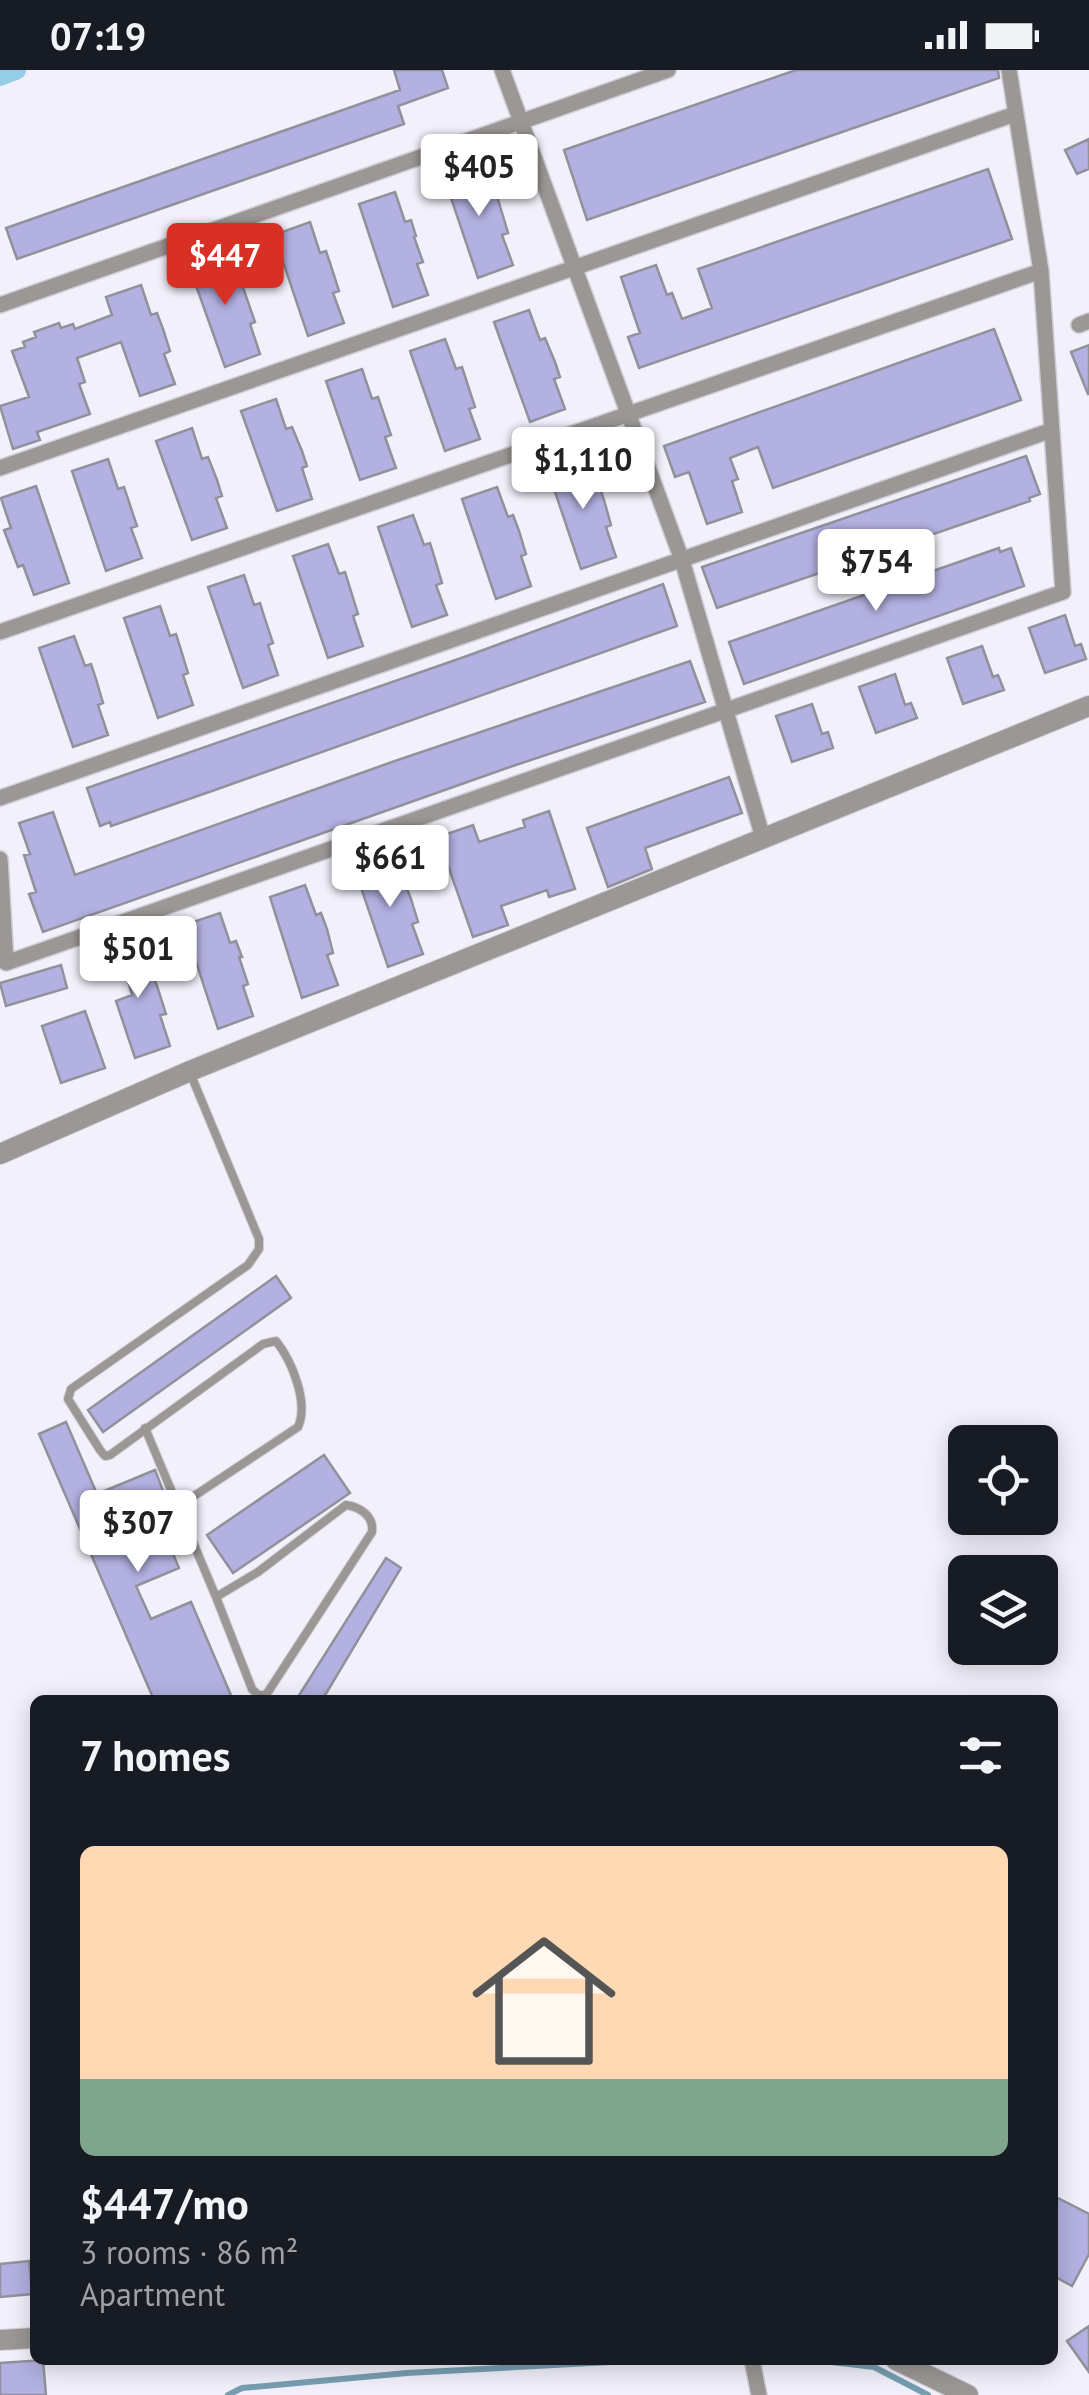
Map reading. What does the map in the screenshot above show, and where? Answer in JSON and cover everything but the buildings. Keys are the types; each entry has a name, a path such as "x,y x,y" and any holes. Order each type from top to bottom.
{"street":[{"path":"502,70 682,560 763,838"},
{"path":"0,305 668,70"},
{"path":"0,859 6,963 1064,592 1041,271 1009,70"},
{"path":"0,468 1015,114"},
{"path":"0,632 1041,271"},
{"path":"0,798 1052,430"},
{"path":"0,1154 190,1070 1089,706"},
{"path":"0,2340 30,2338"},
{"path":"753,2365 759,2395"},
{"path":"906,2365 968,2395"}],"lane":[{"path":"179,1506 298,1427 303,1416 284,1351 276,1341 264,1344 104,1456 68,1399 71,1389 248,1265 259,1249 259,1239 190,1070"},
{"path":"144,1428 252,1689 258,1695 266,1695 368,1542 373,1526 366,1513 356,1506 346,1506 258,1572 216,1596"}],"waterway":[{"path":"0,76 16,70"},
{"path":"228,2395 242,2388 555,2365"},
{"path":"857,2365 874,2367 928,2395"}]}
